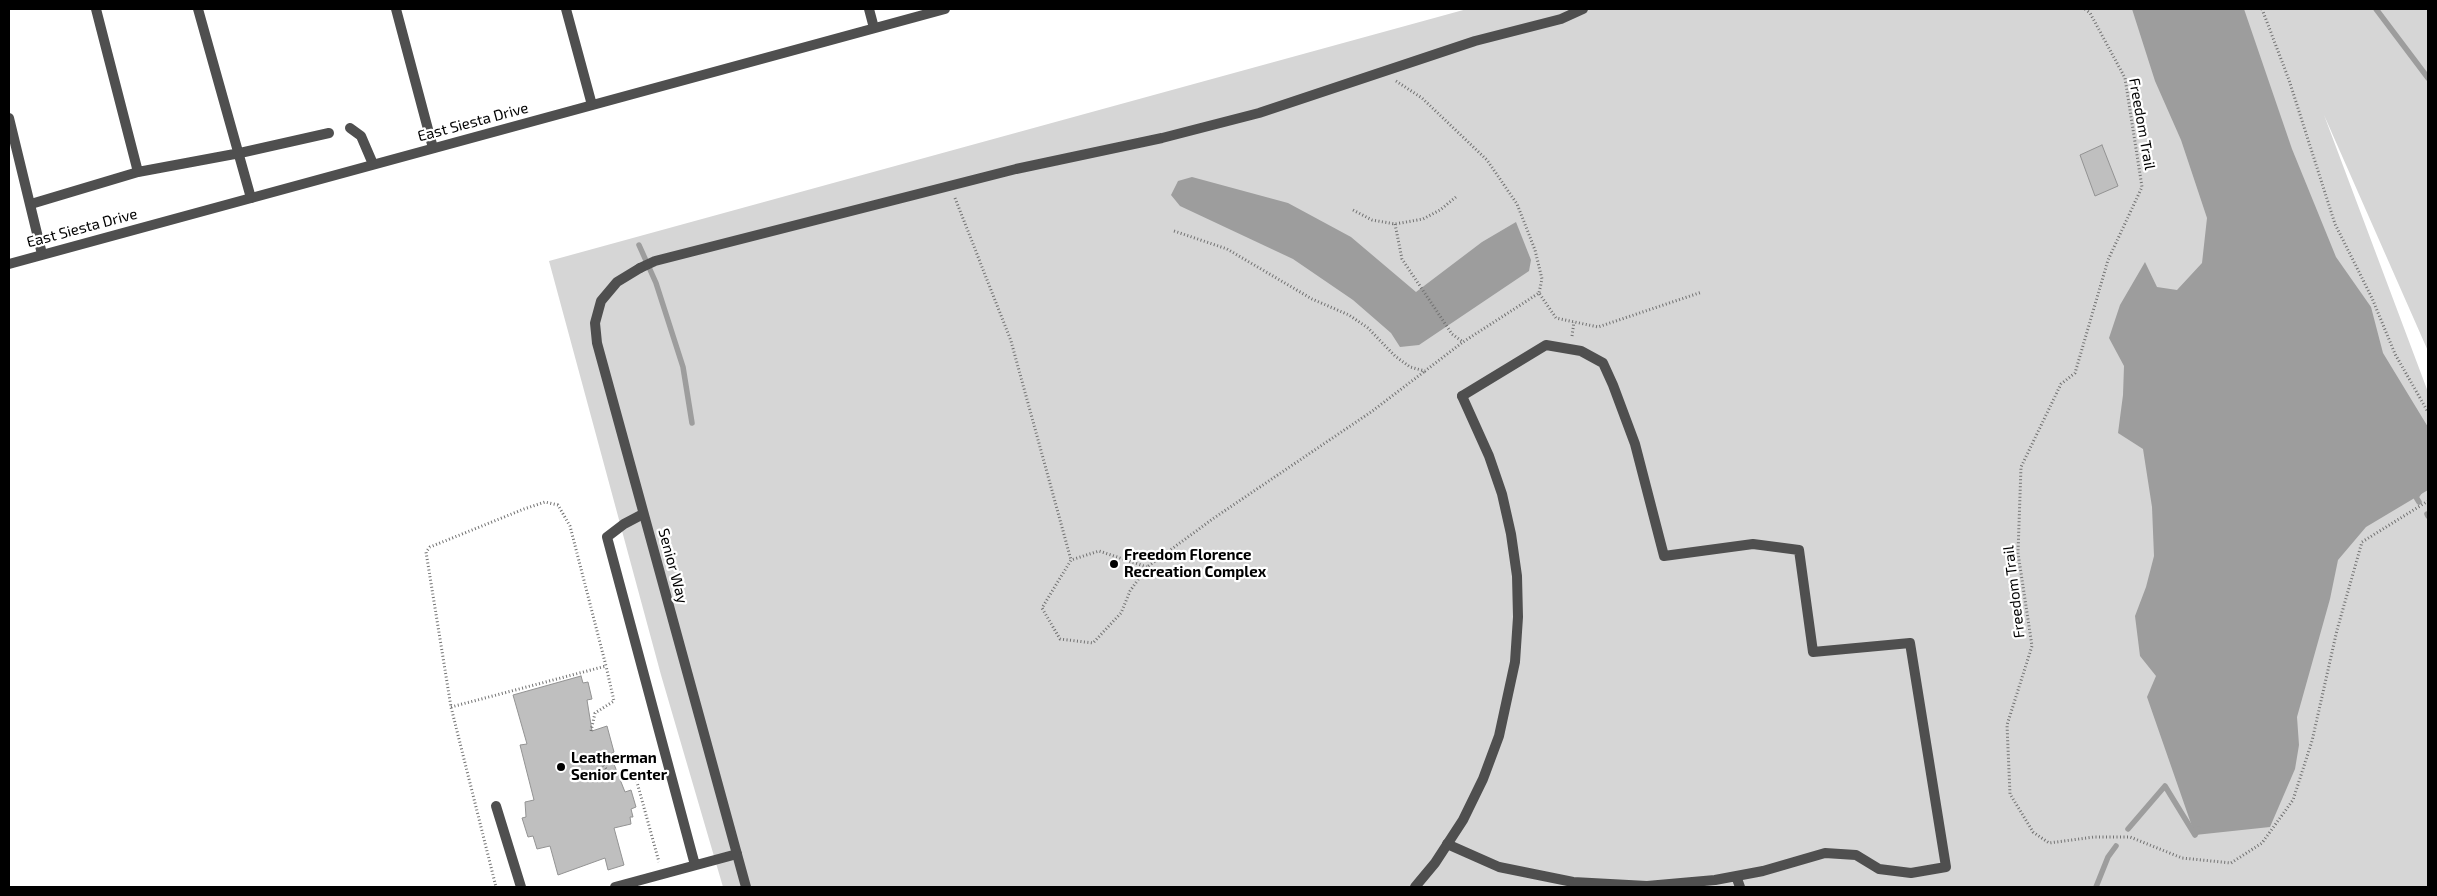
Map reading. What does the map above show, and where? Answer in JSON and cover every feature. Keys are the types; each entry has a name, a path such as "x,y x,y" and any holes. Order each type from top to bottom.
{"street":[{"path":"96,9 138,172"},
{"path":"198,9 240,153 251,198"},
{"path":"396,9 433,148"},
{"path":"566,9 592,105"},
{"path":"870,9 874,28"},
{"name":"East Siesta Drive","path":"9,264 945,9"},
{"name":"Senior Way","path":"746,887 597,343 595,323 601,300 617,282 655,261 1016,169 1162,138 1259,113 1475,41 1561,19 1583,9"},
{"path":"9,118 42,254"},
{"path":"350,128 361,136 373,164"},
{"path":"31,204 138,172 240,153 329,133"},
{"path":"1415,887 1463,820 1483,780 1499,736 1513,670 1518,617 1517,576 1511,534 1502,494 1489,456 1462,396 1546,345 1581,350 1603,363 1613,385 1635,444 1664,556 1753,544 1799,550 1813,652 1910,643 1946,867 1911,873 1879,869 1856,855 1825,853 1715,880 1647,886 1573,882 1500,867 1447,844"},
{"path":"644,514 624,524 607,538 695,865"},
{"path":"496,806 521,887"},
{"path":"616,887 737,854"},
{"path":"1736,876 1740,887"}],"path":[{"name":"Freedom Trail","path":"2085,9 2090,13 2124,78 2142,187 2108,260 2075,373 2061,384 2020,467 2018,553 2032,646 2007,724 2010,794 2034,832 2049,843 2094,837 2130,838 2182,858 2230,863 2262,843 2293,800 2312,741 2337,630 2362,542 2428,501"},
{"path":"2262,9 2289,80 2335,224 2372,298 2395,354 2428,412"},
{"path":"1147,567 1099,551 1071,560 1042,608 1060,639 1093,642 1121,613 1130,591 1147,567 1214,518 1371,412 1463,342 1539,293 1542,279 1535,250 1517,204 1487,160 1422,98 1381,71"},
{"path":"950,186 1011,341 1071,560"},
{"path":"1353,210 1372,220 1394,224 1423,219 1440,210 1456,197"},
{"path":"1394,224 1402,260 1452,334 1463,342"},
{"path":"1174,231 1227,249 1312,300 1349,315 1368,328 1395,356 1410,367 1425,370"},
{"path":"1539,293 1556,318 1598,327 1702,292"},
{"path":"496,887 452,707 426,552 430,547 545,502 558,505 570,526 614,701 595,713 591,731"},
{"path":"452,707 606,666"},
{"path":"597,757 610,774 635,775 663,874"}],"shaded area":[{"path":"1467,9 2428,9 2428,351 2324,115 2428,392 2428,887 723,887 661,675 549,261"},
{"path":"2132,9 2244,9 2292,149 2336,257 2371,307 2383,353 2428,427 2428,490 2366,527 2338,560 2330,599 2297,717 2299,745 2295,769 2270,827 2195,835 2147,697 2156,676 2140,656 2135,616 2146,587 2154,556 2152,507 2143,449 2118,433 2123,395 2124,366 2109,338 2120,305 2145,262 2157,287 2177,290 2202,263 2207,218 2181,140 2155,81"},
{"path":"1192,177 1288,203 1351,237 1416,292 1482,242 1516,222 1531,260 1529,271 1419,345 1400,347 1391,333 1353,300 1293,259 1180,206 1171,195 1178,181"}],"building":[{"path":"2102,145 2118,186 2095,196 2080,155"},
{"name":"Leatherman Senior Center","path":"581,676 583,683 588,682 592,699 587,700 592,731 607,726 614,752 610,754 625,792 631,790 636,807 631,809 633,817 630,817 631,824 614,828 624,865 608,870 605,858 558,875 550,846 537,849 533,836 528,837 522,818 526,817 525,802 534,800 520,745 527,744 513,695"}],"waterway":[{"path":"2376,9 2428,78"},
{"path":"639,245 656,283 683,367 692,423"},
{"path":"2419,502 2416,497 2420,491"},
{"path":"2128,829 2165,786 2195,835 2198,829"},
{"path":"2096,887 2108,857 2116,846"}],"place":[{"name":"Freedom Florence Recreation Complex","path":"1114,564"},
{"name":"Leatherman Senior Center","path":"561,767"}]}
